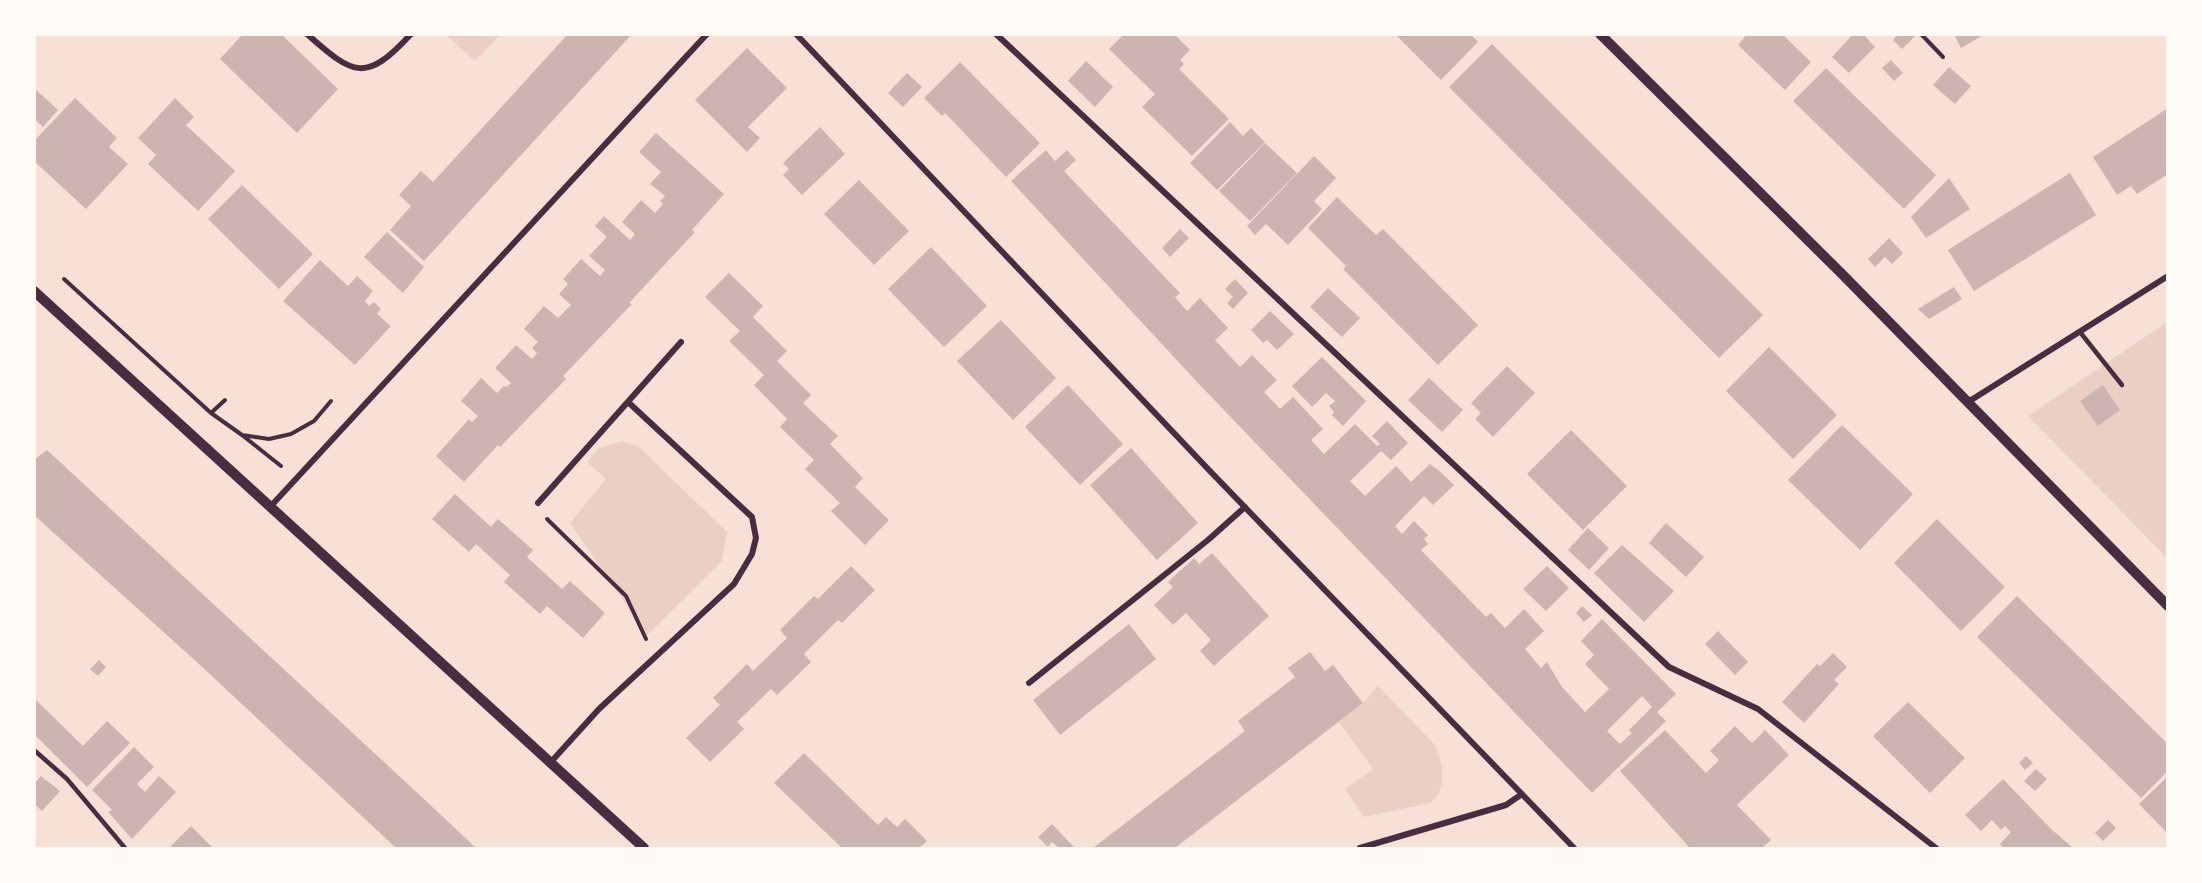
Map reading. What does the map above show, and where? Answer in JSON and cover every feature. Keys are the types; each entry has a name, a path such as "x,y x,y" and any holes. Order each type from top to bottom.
{"street":[{"path":"307,34 338,62 355,69 373,68 390,58 411,34"},
{"path":"796,34 1245,507 1574,849"},
{"path":"996,34 1669,667 1758,710 1936,849"},
{"path":"1600,34 1842,274 2168,606"},
{"path":"269,508 703,36"},
{"path":"1967,403 2168,276"},
{"path":"34,291 644,849"},
{"path":"538,503 681,342"},
{"path":"549,764 599,710 734,584 752,554 756,538 752,518 628,402"},
{"path":"1029,683 1245,507"},
{"path":"1360,849 1506,805 1522,794"}],"lane":[{"path":"2080,332 2122,385"},
{"path":"34,750 67,778 125,849"}],"path":[{"path":"1922,34 1943,57"},
{"path":"64,279 211,413 242,435 295,480"},
{"path":"211,413 225,400"},
{"path":"242,435 269,439 291,434 314,421 332,401"},
{"path":"538,503 535,508 626,596 645,639"}],"shaded area":[{"path":"446,35 500,35 475,61"},
{"path":"2167,322 2167,558 2028,416"},
{"path":"622,441 639,447 727,532 722,561 647,635 570,523 606,479 587,462 599,448"},
{"path":"1378,686 1435,745 1442,768 1442,784 1436,798 1430,803 1364,817 1345,789 1373,769 1339,722 1363,703"}],"building":[{"path":"243,34 281,34 338,89 297,133 220,59"},
{"path":"568,34 632,34 424,261 390,230 411,206 399,195 421,171 433,182"},
{"path":"1124,34 1174,34 1190,50 1180,60 1184,64 1179,69 1229,119 1192,156 1142,107 1155,94 1109,49"},
{"path":"1395,34 1470,34 1478,42 1441,80"},
{"path":"1747,34 1782,34 1811,62 1785,90 1738,45"},
{"path":"1853,34 1863,34 1875,47 1849,73 1832,57"},
{"path":"1898,34 1915,36 1902,49 1893,40"},
{"path":"1954,34 1985,34 1961,48"},
{"path":"1492,44 1763,315 1719,358 1449,87"},
{"path":"747,48 787,88 748,127 760,138 747,152 695,100"},
{"path":"1891,60 1903,73 1894,81 1882,68"},
{"path":"1086,61 1113,87 1095,107 1068,81"},
{"path":"960,62 1040,143 1006,177 945,113 942,116 924,98"},
{"path":"1949,67 1971,86 1955,104 1933,85"},
{"path":"1826,68 1936,175 1904,209 1793,101"},
{"path":"907,73 922,87 903,107 888,93"},
{"path":"34,88 58,110 43,127 36,120 34,122"},
{"path":"75,98 117,138 109,147 128,164 86,209 34,161 34,141"},
{"path":"175,98 194,117 186,125 235,171 198,211 148,164 156,155 138,138"},
{"path":"2168,108 2168,174 2137,194 2131,186 2117,195 2093,157"},
{"path":"1230,122 1243,136 1251,128 1265,142 1217,190 1190,163"},
{"path":"820,127 845,154 802,195 783,175 789,169 783,163"},
{"path":"656,133 724,194 692,230 695,232 629,303 632,304 563,376 566,379 500,447 498,445 464,482 436,456 469,419 472,422 478,416 461,401 481,378 497,393 511,383 495,368 516,345 532,359 537,353 532,348 538,342 524,329 544,306 558,318 571,305 559,294 568,284 563,279 581,259 600,276 605,270 589,256 607,237 595,226 604,216 630,240 635,234 622,222 641,200 655,213 663,204 660,201 665,196 650,184 661,172 639,152"},
{"path":"1265,143 1297,173 1250,221 1219,191"},
{"path":"1046,150 1055,161 1067,150 1076,160 1064,171 1180,293 1175,297 1187,311 1200,298 1228,328 1215,340 1240,367 1252,355 1277,380 1264,392 1280,409 1293,397 1323,429 1311,440 1324,454 1355,424 1377,446 1380,444 1372,436 1387,421 1408,443 1391,460 1381,451 1350,481 1365,496 1396,466 1411,482 1430,464 1454,485 1433,505 1424,496 1395,526 1402,534 1414,521 1428,535 1424,539 1428,544 1421,550 1486,617 1491,613 1505,628 1524,609 1544,631 1525,649 1541,668 1547,662 1562,687 1585,712 1609,689 1585,664 1594,655 1581,641 1602,619 1676,694 1657,712 1666,721 1592,793 1197,382 1011,181","holes":["1642,696 1652,707 1629,730 1632,733 1620,744 1607,731"]},
{"path":"1314,156 1336,178 1314,201 1322,209 1288,245 1266,224 1255,235 1247,226"},
{"path":"2070,173 2096,215 1974,291 1948,250"},
{"path":"1949,178 1970,209 1926,238 1911,217"},
{"path":"859,180 909,231 874,265 824,214"},
{"path":"242,185 313,254 279,289 208,219"},
{"path":"1337,197 1376,235 1383,229 1478,325 1438,365 1343,269 1346,266 1308,228"},
{"path":"1180,229 1189,238 1170,257 1162,248"},
{"path":"387,232 424,267 403,293 364,257"},
{"path":"1889,238 1903,253 1892,264 1885,257 1875,267 1868,259"},
{"path":"931,247 987,306 944,347 888,289"},
{"path":"320,260 348,286 357,276 373,291 365,301 369,306 374,302 381,309 377,314 391,326 355,365 283,301"},
{"path":"729,273 763,306 753,317 787,351 777,361 811,395 803,403 838,436 830,444 863,478 855,487 889,520 865,545 831,511 840,503 805,469 814,460 780,427 787,419 754,385 764,375 729,341 740,331 705,297"},
{"path":"1235,279 1248,293 1233,309 1227,303 1233,297 1225,289"},
{"path":"1954,287 1962,299 1929,319 1918,309"},
{"path":"1328,288 1360,318 1342,337 1310,307"},
{"path":"1270,311 1294,334 1277,350 1267,340 1263,343 1251,330"},
{"path":"1001,320 1056,378 1013,420 957,361"},
{"path":"1769,347 1837,415 1793,459 1726,391"},
{"path":"1322,357 1366,401 1343,426 1332,415 1334,412 1329,406 1335,401 1326,393 1312,407 1292,386"},
{"path":"1507,366 1535,393 1493,437 1475,419 1481,413 1471,403"},
{"path":"1429,378 1463,410 1442,432 1408,400"},
{"path":"1068,385 1123,444 1080,485 1025,427"},
{"path":"2103,385 2120,410 2098,426 2080,401"},
{"path":"1842,425 1913,494 1860,550 1788,480"},
{"path":"1571,430 1627,486 1583,530 1527,474"},
{"path":"1131,448 1198,523 1157,560 1090,485"},
{"path":"47,450 476,848 396,848 200,665 34,515 34,460"},
{"path":"455,494 491,527 498,519 533,550 527,557 562,589 570,581 605,613 583,638 547,606 540,614 504,582 510,575 476,544 469,552 432,519"},
{"path":"1937,519 2005,587 1961,631 1894,563"},
{"path":"1666,523 1704,557 1686,577 1649,543"},
{"path":"1588,528 1609,548 1589,570 1568,550"},
{"path":"1622,545 1674,591 1644,622 1594,573"},
{"path":"1212,553 1269,616 1214,666 1200,651 1211,640 1186,613 1173,625 1154,605 1173,587 1168,582 1194,558 1199,564"},
{"path":"851,566 875,590 842,623 838,620 804,654 811,662 777,695 771,689 737,722 744,729 710,762 686,738 720,705 713,698 747,664 753,671 787,638 780,630 814,596 818,599"},
{"path":"1547,566 1569,588 1546,611 1523,589"},
{"path":"2017,596 2168,744 2168,771 2141,798 1977,637"},
{"path":"1582,606 1592,615 1584,622 1576,613"},
{"path":"1129,624 1156,659 1060,735 1033,700"},
{"path":"1718,631 1748,662 1735,675 1705,644"},
{"path":"1310,652 1325,671 1333,665 1363,703 1175,848 1093,848 1245,731 1238,721 1295,677 1288,668"},
{"path":"1833,653 1847,667 1834,680 1839,684 1804,723 1782,702 1817,664 1820,666"},
{"path":"99,660 106,667 98,676 90,669"},
{"path":"34,698 83,746 107,721 130,743 87,787 34,734"},
{"path":"1908,702 1965,758 1930,793 1873,736"},
{"path":"1735,726 1752,743 1765,730 1789,755 1737,805 1771,840 1762,848 1690,848 1620,771 1665,730 1706,773 1719,760 1710,751"},
{"path":"134,747 154,767 137,784 145,792 159,776 176,792 132,839 108,812 112,810 92,790"},
{"path":"804,753 878,825 886,817 897,827 905,819 927,841 919,848 842,848 774,783"},
{"path":"2026,756 2033,763 2025,770 2019,763"},
{"path":"2036,769 2047,779 2035,791 2024,781"},
{"path":"41,776 60,791 42,811 34,804 34,784"},
{"path":"2168,776 2168,834 2139,804"},
{"path":"2003,779 2051,829 2073,848 2004,848 2000,844 2011,832 2005,826 2001,830 1992,820 1981,831 1965,815"},
{"path":"2108,820 2116,828 2103,841 2095,833"},
{"path":"1052,824 1075,848 1059,848 1052,842 1048,847 1038,837"},
{"path":"191,826 213,848 169,848"}]}
